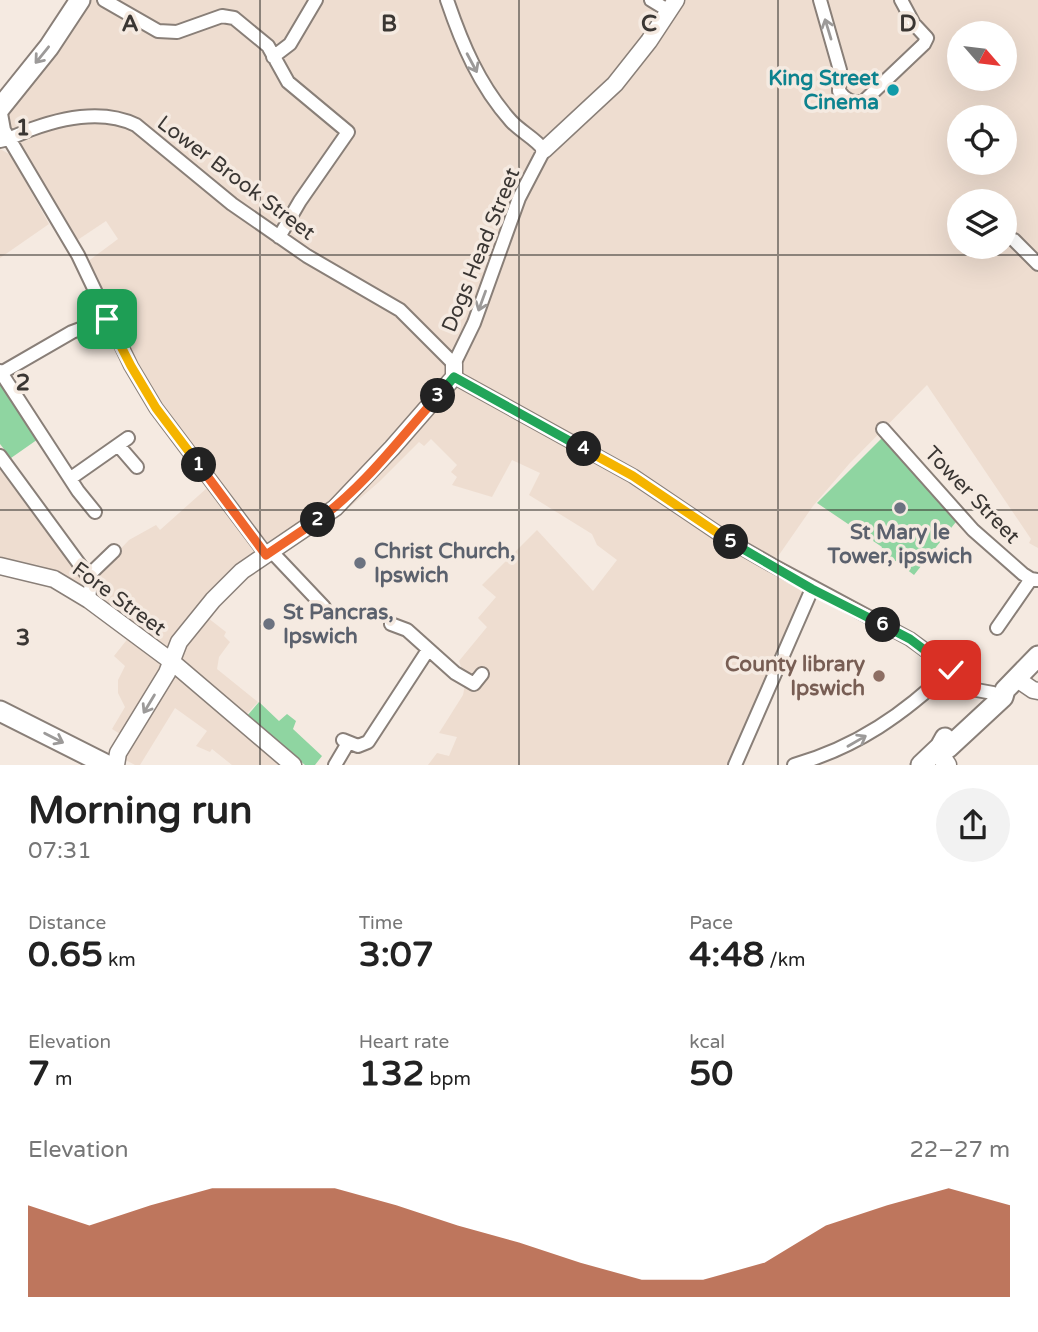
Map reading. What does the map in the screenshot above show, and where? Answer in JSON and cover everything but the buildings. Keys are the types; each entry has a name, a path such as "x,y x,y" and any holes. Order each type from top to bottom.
{"main road":[{"path":"0,108 49,47 80,2"},
{"path":"921,765 942,754 1020,678"},
{"path":"0,711 107,765"}],"street":[{"path":"80,2 105,0 158,31 168,33 228,16 263,41 288,82 348,132 300,201 279,237"},
{"path":"273,57 290,44 316,0"},
{"path":"447,0 463,48 479,77 512,122 544,150 615,84 649,41 672,6 651,0"},
{"path":"820,0 840,70 839,91 852,101 864,101 922,46 927,38 914,24 901,0"},
{"path":"0,108 4,140 78,255 107,319 156,408 268,553 324,607"},
{"name":"Lower Brook Street","path":"4,140 71,117 106,117 136,125 232,204 307,256 388,302 413,321 454,370 633,476 727,540 812,589 910,639 971,689 1020,678"},
{"name":"Dogs Head Street","path":"454,370 519,198 544,150"},
{"path":"1017,243 1038,264"},
{"path":"95,512 1,372 72,332 107,319"},
{"path":"116,765 118,753 167,673 186,632 213,600 242,571 335,508 392,448 454,370"},
{"name":"Tower Street","path":"883,429 973,530 1034,579"},
{"path":"71,478 123,441 137,467"},
{"path":"0,456 88,576 92,584 89,600"},
{"path":"88,576 114,551"},
{"name":"Fore Street","path":"0,566 54,579 89,600 170,662 293,765"},
{"path":"997,628 1034,579"},
{"path":"734,765 812,589"},
{"path":"391,624 407,630 458,675 474,684 482,674"},
{"path":"335,765 346,741 358,746 368,742 428,650"},
{"path":"794,765 837,751 862,739 926,693 951,670"},
{"path":"1020,678 1038,691"}],"shaded area":[{"path":"80,0 1038,0 1038,548 1029,543 1031,539 927,385 849,464 813,506 772,565 812,589 735,765 428,765 437,753 449,756 457,737 439,733 463,695 466,680 459,661 487,627 478,618 496,597 482,585 537,530 593,591 617,560 597,545 592,534 529,495 540,473 512,460 492,497 452,485 457,477 451,472 457,465 431,439 424,446 419,442 350,507 338,505 242,571 171,661 99,608 91,580 129,540 156,525 160,530 207,488 223,500 156,408 83,265 118,239 106,221 73,243 8,139 0,108"},
{"path":"0,149 9,154 15,163 49,224 0,258"},
{"path":"0,463 86,581 83,585 42,566 0,557"},
{"path":"208,618 226,632 224,636 230,642 219,657 217,669 258,702 237,724 283,765 232,765 212,749 210,752 196,746 207,731 175,708 140,765 122,758 180,654"},
{"path":"129,637 166,662 125,737 112,729 125,707 118,693 118,680 125,666 114,656"}],"green space":[{"path":"0,382 41,437 11,458 0,444"},
{"path":"885,435 959,518 914,575 881,550 882,547 817,503"},
{"path":"259,702 279,721 287,714 296,721 293,729 322,756 315,765 305,765 247,716"}],"place":[{"name":"King Street Cinema","path":"893,90"},
{"name":"St Mary le Tower, ipswich","path":"900,508"},
{"name":"Christ Church, Ipswich","path":"360,563"},
{"name":"St Pancras, Ipswich","path":"269,624"},
{"name":"County library Ipswich","path":"879,676"}],"route":[{"path":"107,319 156,408 266,555 335,508 454,377 633,476 727,540 812,589 910,639 951,670"}]}
